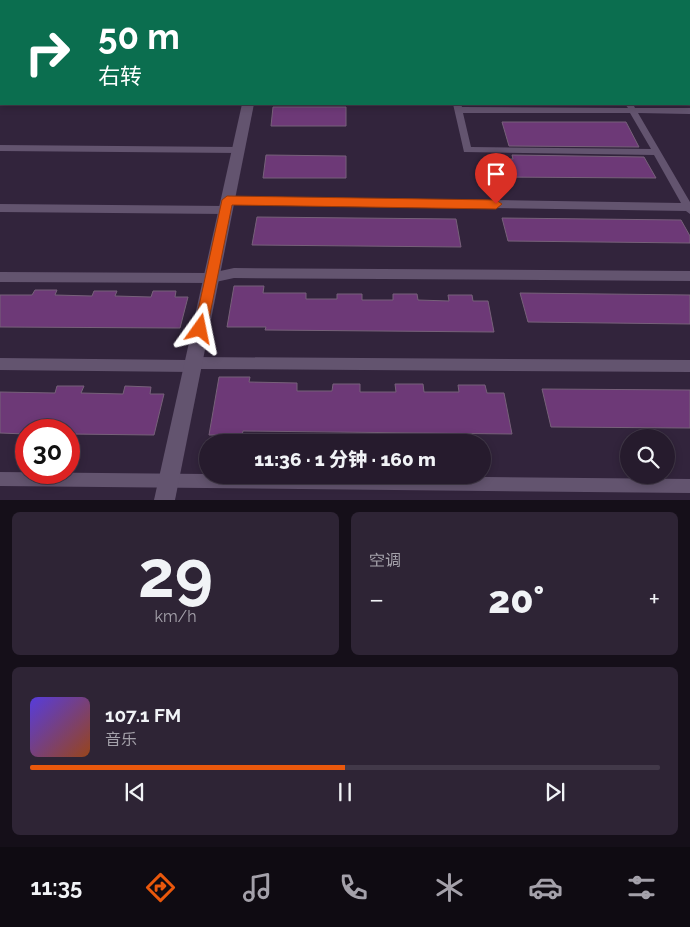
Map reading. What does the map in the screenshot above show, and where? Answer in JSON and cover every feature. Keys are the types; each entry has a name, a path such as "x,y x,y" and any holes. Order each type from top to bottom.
{"street":[{"path":"164,500 248,105"}],"lane":[{"path":"657,152 467,150 458,107 631,107 690,111"},
{"path":"0,208 226,205 689,209 631,107"},
{"path":"0,148 238,150"},
{"path":"0,277 211,278 234,273 690,276"},
{"path":"0,364 690,366"},
{"path":"0,479 690,486"}],"building":[{"path":"273,107 346,107 346,126 271,126"},
{"path":"502,122 626,122 639,147 509,146"},
{"path":"266,155 346,156 346,178 263,178"},
{"path":"512,155 644,157 656,178 490,177 485,159 513,159"},
{"path":"257,217 456,219 461,247 252,245"},
{"path":"502,218 681,220 690,236 690,243 508,241"},
{"path":"234,286 264,286 263,293 306,293 306,299 337,299 337,294 362,294 362,300 393,300 393,294 417,294 418,300 449,301 448,295 472,295 473,301 488,301 494,332 265,330 266,327 227,327"},
{"path":"35,290 57,290 55,295 92,296 94,291 117,291 115,296 151,297 153,291 176,291 175,297 188,297 180,328 0,327 0,295 32,295"},
{"path":"520,293 690,295 690,324 528,322"},
{"path":"219,377 250,377 249,382 297,383 297,391 332,391 333,384 360,384 360,392 396,392 395,384 423,384 424,392 459,392 458,385 485,385 487,393 504,393 512,434 243,431 242,434 209,434"},
{"path":"57,386 84,386 81,393 123,394 125,386 151,387 150,394 164,394 154,435 80,434 80,419 15,419 15,434 0,433 0,392 55,393"},
{"path":"542,389 690,390 690,428 551,427"}],"route":[{"path":"200,329 227,200 496,204"}]}
